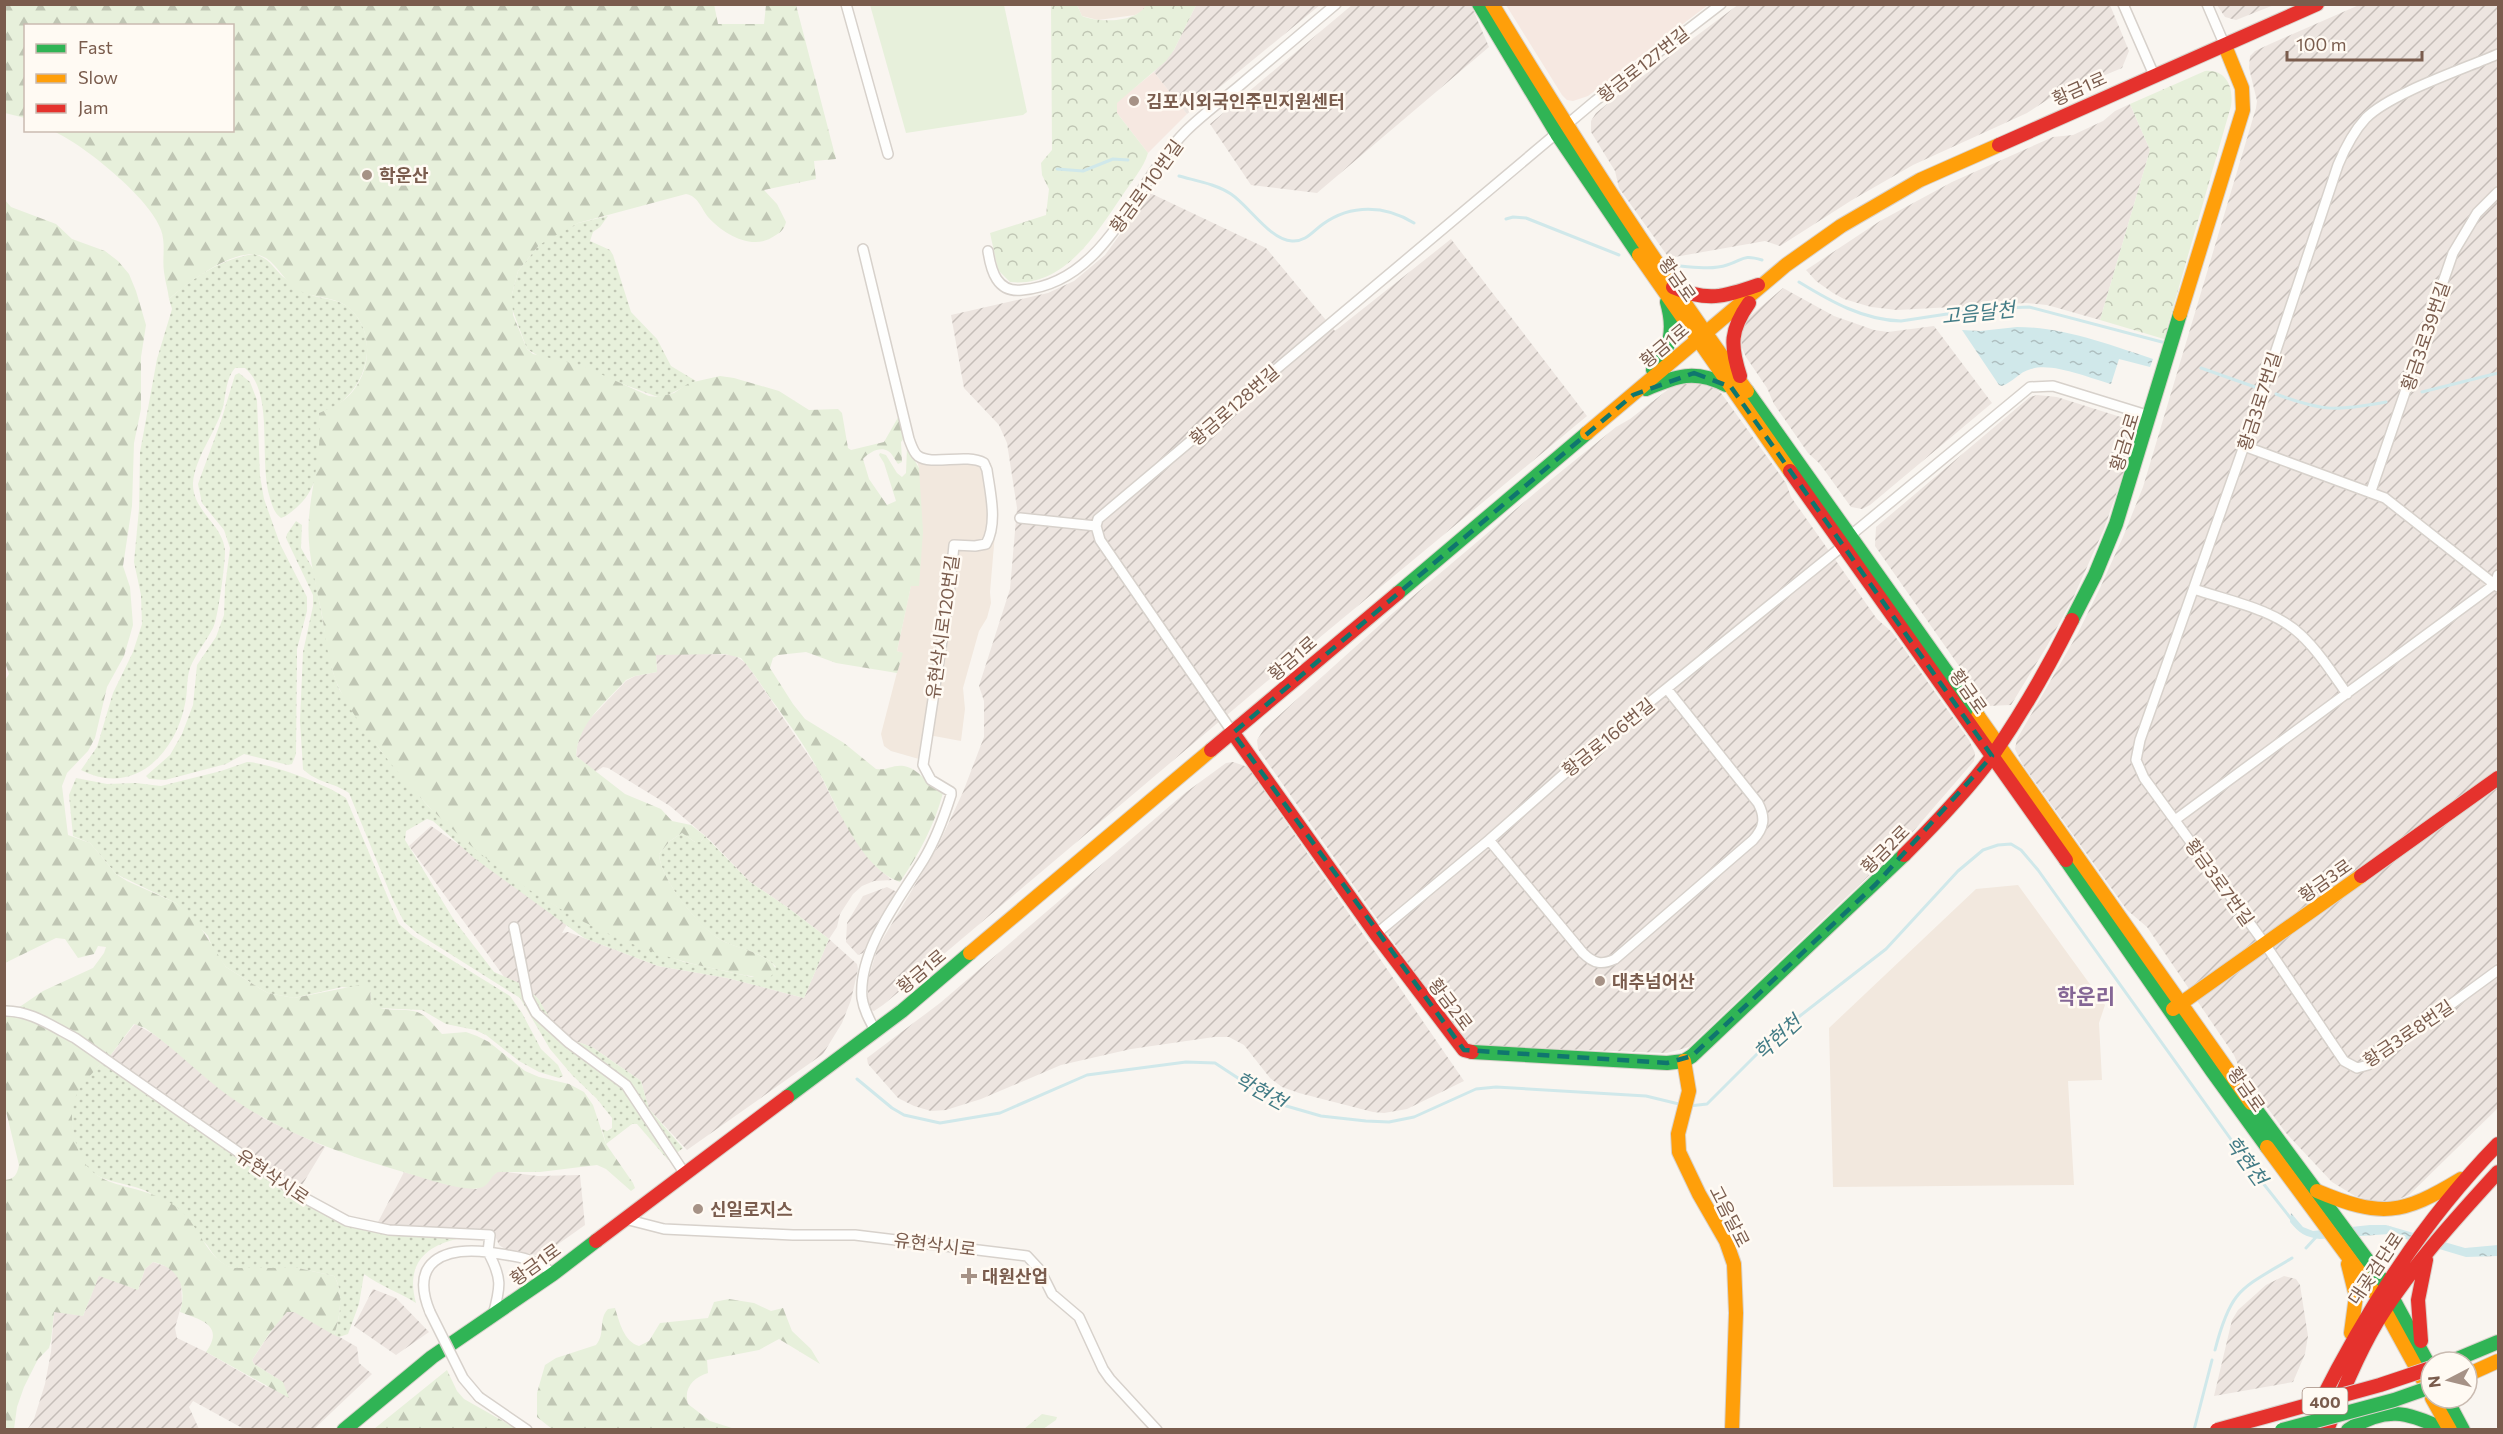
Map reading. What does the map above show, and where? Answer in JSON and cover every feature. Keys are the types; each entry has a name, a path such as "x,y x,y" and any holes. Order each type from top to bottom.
{"main road":[{"name":"황금로","path":"1479,4 1701,337 1847,540 2175,1007 2310,1207 2349,1262 2377,1296 2389,1305 2419,1350"},
{"name":"황금로","path":"1492,4 1561,130"},
{"name":"황금1로","path":"344,1430 432,1357 553,1274 876,1032 1765,282 1841,226 1920,180 2317,4"},
{"name":"황금2로","path":"1233,733 1376,934 1458,1044 1473,1054 1667,1063 1683,1061 1692,1056 1876,884 1928,831 1995,751 2055,654 2095,575 2116,524 2243,111 2241,88 2225,46"},
{"path":"1633,394 1665,355 1672,337 1668,288 1706,299 1720,297 1765,282"},
{"path":"1633,394 1686,374 1703,374 1737,388 1732,348 1733,331 1739,316 1765,282"},
{"name":"황금3로","path":"2175,1007 2499,778"},
{"name":"황금로","path":"2175,1007 2385,1284 2389,1305 2419,1369"},
{"name":"고음달로","path":"1683,1061 1688,1082 1688,1098 1678,1144 1681,1160 1726,1241 1734,1264 1736,1313 1732,1430"},
{"name":"대곶검단로","path":"2307,1430 2348,1347 2385,1284 2426,1227 2499,1144"},
{"path":"2316,1191 2356,1207 2388,1211 2405,1209 2420,1203 2473,1171"},
{"name":"대곶검단로","path":"2327,1430 2369,1338 2389,1305 2447,1231 2499,1172"},
{"path":"2348,1347 2356,1304 2349,1262"},
{"path":"2424,1263 2417,1315 2425,1350"},
{"path":"2479,1350 2499,1342"},
{"path":"2479,1370 2499,1361"},
{"name":"400","path":"2217,1430 2380,1385 2419,1369"},
{"name":"400","path":"2282,1430 2419,1392"},
{"name":"황금로","path":"2438,1410 2448,1430"},
{"path":"2452,1410 2463,1430"},
{"path":"2348,1430 2370,1417 2392,1412 2414,1415 2448,1430"}],"street":[{"path":"846,4 888,154"},
{"name":"황금로110번길","path":"988,251 993,274 997,281 1017,291 1038,288 1079,267 1101,247 1160,160 1188,129 1336,4"},
{"name":"황금로127번길","path":"1561,130 1603,94 1721,4"},
{"path":"2124,4 2154,75"},
{"path":"2207,4 2225,46"},
{"name":"황금3로7번길","path":"2265,944 2144,778 2136,760 2140,741 2244,446 2335,176 2350,139 2367,118 2387,103 2499,54"},
{"name":"황금로128번길","path":"1096,526 1103,514 1561,130"},
{"name":"황금3로39번길","path":"2371,491 2459,241 2477,213 2499,192"},
{"name":"유현삭시로120번길","path":"863,249 909,439 915,452 919,457 927,459 971,458 984,463 987,470 992,524 986,543 975,546 954,545 949,595 923,765 931,780 951,792 951,795 926,856 880,932 864,967 862,999 876,1032"},
{"path":"1847,540 2030,387 2053,386 2150,416"},
{"path":"2244,446 2371,491 2397,506 2497,582"},
{"path":"1020,518 1096,526 1105,548 1233,733"},
{"name":"황금로166번길","path":"1376,934 1489,840 1590,751 1847,540"},
{"name":"황금3로7번길","path":"2175,820 2497,582"},
{"path":"2194,589 2269,615 2292,627 2314,649 2347,694"},
{"path":"1489,840 1583,954 1595,963 1601,964 1615,959 1754,840 1760,833 1764,819 1758,803 1667,689"},
{"path":"514,927 528,998 536,1013 569,1043 626,1085 685,1174"},
{"name":"황금3로8번길","path":"2265,944 2335,1050 2344,1061 2357,1068 2368,1065 2499,970"},
{"name":"유현삭시로","path":"4,1011 16,1011 42,1020 75,1038 302,1196 347,1221 389,1230 489,1235 488,1252"},
{"name":"유현삭시로","path":"625,1219 664,1229 793,1235 855,1235 1027,1256 1040,1270 1052,1293 1079,1317 1110,1379 1157,1430"},
{"path":"527,1430 479,1397 463,1378 430,1312 424,1294 424,1284 426,1274 436,1260 451,1251 460,1250 488,1252 534,1261 545,1266 553,1274"},
{"path":"488,1252 500,1277 494,1315"}],"highlighted area":[{"path":"1694,373 1731,387 1992,756 1876,884 1692,1056 1667,1063 1464,1050 1233,733 1633,395"}],"shaded area":[{"path":"1739,4 2110,5 2129,51 2122,68 2050,98 2027,113 1913,165 1852,200 1780,246 1765,241 1669,258 1619,188 1615,171 1591,132 1591,121 1596,113 1623,91"},
{"path":"1077,5 1146,5 1143,11 1135,15 1098,20 1082,16"},
{"path":"1196,5 1320,5 1187,114 1154,72 1174,50"},
{"path":"1352,5 1471,5 1489,47 1317,193 1251,185 1210,124"},
{"path":"1506,5 1708,5 1588,96 1573,101 1567,100 1562,95"},
{"path":"2217,5 2274,5 2236,20 2225,17"},
{"path":"2359,5 2498,5 2498,1108 2409,1195 2394,1201 2379,1202 2355,1196 2332,1182 2286,1133 2241,1072 2234,1055 2147,927 2127,910 2023,765 2015,749 2017,739 2078,633 2100,588 2143,487 2256,108 2257,101 2249,68 2250,56 2255,51"},
{"path":"1154,72 1187,114 1148,153 1117,113 1115,107 1117,102"},
{"path":"2130,104 2150,150 2100,320 2047,305 2026,303 1897,310 1871,307 1844,299 1833,293 1816,281 1806,270 1880,221 1952,182 2053,137 2073,135 2103,121 2115,111"},
{"path":"1150,193 1266,248 1335,331 1451,239 1587,416 1272,677 883,1005 874,1011 871,1010 868,1005 868,979 878,947 937,848 963,792 984,737 984,701 979,686 1010,589 1017,508 1007,443 999,425 964,388 951,315 1048,293 1074,281 1105,255"},
{"path":"1783,288 1834,316 1874,330 1888,332 1934,326 1992,403 1870,505 1862,509 1851,507 1820,464 1808,453 1774,404 1767,388 1742,348 1741,333 1748,318"},
{"path":"1688,380 1706,382 1721,393 1786,483 1791,497 1877,619 1892,632 1969,740 1975,753 1974,761 1903,843 1689,1047 1667,1053 1474,1046 1462,1040 1258,749 1257,740 1264,729 1393,613 1542,487 1616,427 1670,388"},
{"path":"2037,395 2057,397 2127,419 2136,437 2104,529 2074,596 2047,646 2011,705 1987,706 1875,546 1876,527 2030,397"},
{"path":"917,461 991,463 997,510 991,603 987,618 979,631 963,688 965,709 961,741 923,734 919,759 891,751 884,746 881,734 902,653 897,651 911,585 919,586 919,468"},
{"path":"674,653 734,655 746,663 817,768 837,809 861,847 877,867 892,880 874,881 862,886 853,894 840,914 837,927 829,939 750,882 710,840 670,806 608,768 603,767 595,772 576,756 584,725 626,681 635,676 657,672 656,655"},
{"path":"1233,762 1248,767 1464,1081 1407,1109 1384,1113 1373,1112 1282,1087 1270,1078 1244,1045 1229,1037 1214,1037 1131,1049 1061,1065 981,1099 946,1110 931,1111 898,1098 868,1064 867,1058 940,1003 1185,793 1226,763"},
{"path":"431,826 570,919 562,933 568,932 658,966 727,978 804,998 829,939 857,964 858,969 851,1000 842,1023 823,1054 687,1150 649,1109 641,1081 592,1047 572,1040 551,1022 539,1000 526,986 510,985 409,846"},
{"path":"2018,885 2105,1005 2099,1023 2102,1080 2068,1081 2074,1185 1833,1187 1829,1028 1976,889"},
{"path":"887,887 897,892 863,953 858,955 846,942 847,923 863,896"},
{"path":"135,1024 155,1035 263,1118 325,1147 299,1190 110,1056"},
{"path":"498,1171 538,1176 580,1175 585,1225 547,1252 536,1255 505,1249 499,1245 493,1231 377,1224 404,1172 446,1184 477,1189"},
{"path":"153,1262 168,1267 177,1274 181,1281 182,1303 175,1328 177,1338 267,1387 278,1379 254,1364 252,1360 281,1317 287,1312 294,1311 357,1347 359,1363 372,1374 314,1429 244,1429 193,1401 189,1407 199,1429 27,1430 34,1419 45,1384 51,1352 54,1311 83,1316 99,1275 138,1290 145,1269"},
{"path":"2284,1276 2296,1279 2300,1285 2308,1336 2305,1354 2293,1382 2214,1396 2232,1320 2238,1310 2266,1285"},
{"path":"373,1289 396,1298 429,1332 396,1355 354,1326"}],"green space":[{"path":"714,4 718,24 764,24 766,5 796,5 836,159 814,161 816,179 764,190 777,204 786,222 784,228 763,241 754,242 737,238 714,223 696,200 686,194 578,223 539,245 518,271 512,294 513,315 527,349 533,354 583,366 649,396 658,397 674,393 689,383 720,376 779,391 809,410 838,409 842,413 848,448 851,450 884,442 900,414 905,437 901,442 902,462 898,464 889,452 881,449 863,459 869,479 887,505 896,501 880,453 886,455 902,477 906,473 907,447 919,468 923,532 919,586 911,586 897,651 903,653 897,673 836,663 806,652 778,655 773,658 770,668 805,719 844,743 876,769 900,766 910,768 943,793 925,839 900,882 886,875 861,849 807,750 741,658 725,654 656,655 657,672 626,680 601,705 582,733 576,756 625,794 661,809 672,821 691,825 705,836 700,842 695,842 682,833 670,841 659,854 666,876 682,902 712,934 727,943 768,960 776,971 769,978 711,968 661,954 613,936 566,912 521,884 479,853 440,818 404,780 366,731 335,679 327,649 310,554 308,529 318,453 319,413 346,398 360,381 367,358 365,334 361,323 345,305 298,290 270,261 255,255 243,255 215,266 169,299 163,262 164,246 161,230 155,217 130,188 98,160 55,132 234,132 234,24 24,24 24,118 5,113 4,5"},
{"path":"870,5 1004,5 1027,112 1023,115 906,133"},
{"path":"1051,5 1077,5 1082,16 1097,20 1117,20 1134,15 1146,5 1196,5 1174,50 1166,61 1117,103 1117,113 1148,153 1136,175 1089,241 1062,267 1047,276 1029,282 1010,282 998,270 990,233 1046,215 1049,189 1042,175 1041,163 1052,150"},
{"path":"2205,71 2218,73 2227,81 2231,92 2231,106 2164,339 2100,320 2150,150 2130,104"},
{"path":"4,199 11,207 56,224 72,239 105,251 118,261 129,274 146,325 141,357 141,409 134,443 132,506 123,566 130,587 133,625 124,656 107,687 95,738 88,751 67,773 62,786 68,835 90,843 116,874 127,881 176,903 197,922 226,967 268,993 294,998 365,984 370,990 371,1003 376,1006 421,1014 442,1034 466,1032 477,1036 489,1042 525,1071 569,1084 584,1092 593,1105 606,1144 633,1183 635,1188 631,1191 606,1169 597,1165 540,1172 498,1172 485,1186 469,1189 397,1170 328,1147 263,1117 229,1096 145,1028 134,1024 110,1056 56,1022 18,1008 43,991 93,968 106,947 98,946 94,954 78,958 65,939 56,938 5,963 4,682 9,674 4,660"},
{"path":"608,216 593,232 590,241 610,250 631,312 657,339 671,366 696,381 666,396 658,397 560,361 542,358 527,349 511,306 518,271 539,245 547,238 578,223"},
{"path":"254,254 267,260 282,276 305,292 348,307 358,318 367,344 363,372 347,397 334,407 319,413 321,451 316,477 305,499 281,518 273,506 267,483 260,394 254,379 245,368 235,368 232,372 220,416 202,454 193,483 197,502 219,533 225,552 215,623 190,668 180,723 172,740 149,766 134,774 118,778 100,777 81,770 97,747 113,693 133,652 142,624 141,595 134,562 139,509 140,452 157,359 172,309 169,299 208,270 230,260"},
{"path":"239,373 250,382 257,400 260,476 264,499 280,544 307,597 307,611 297,649 296,754 292,764 288,765 244,754 226,764 165,780 149,779 146,776 170,755 182,734 193,705 197,665 216,637 224,615 230,548 224,530 202,503 198,484 235,375"},
{"path":"296,521 302,525 301,548 313,569 332,669 339,689 380,750 428,806 492,861 556,906 610,934 684,962 752,977 776,967 764,957 721,940 712,934 692,914 673,889 661,864 659,854 670,841 682,833 695,842 700,842 705,836 750,882 829,939 804,998 727,978 658,966 584,938 474,858 433,821 427,819 406,831 405,840 454,920 494,972 526,986 539,1000 552,1022 572,1040 592,1047 641,1081 649,1109 683,1148 668,1160 637,1124 632,1124 606,1144 602,1129 607,1131 612,1128 612,1118 550,1049 520,998 417,933 404,922 349,793 313,777 303,769 300,721 303,652 313,606 313,595 286,538"},
{"path":"247,762 269,766 298,776 327,787 346,798 399,924 413,936 510,996 541,1049 558,1065 563,1076 559,1078 539,1072 519,1061 486,1035 475,1030 446,1024 422,1010 376,1008 371,1003 370,990 342,987 294,998 268,993 226,967 213,949 208,936 176,903 116,874 90,843 73,836 69,795 76,778 107,784 136,783 161,786"},
{"path":"4,1015 17,1016 43,1025 103,1062 78,1091 72,1118 79,1151 88,1167 99,1176 113,1183 161,1198 178,1208 192,1223 209,1250 224,1264 233,1268 298,1268 334,1276 339,1289 340,1305 334,1335 294,1312 287,1312 252,1360 254,1364 283,1382 289,1398 206,1352 211,1343 212,1330 202,1321 180,1312 183,1295 179,1280 170,1269 153,1262 145,1269 138,1290 99,1276 83,1316 54,1312 49,1348 38,1359 24,1387 17,1407 14,1429 5,1429 5,1180 15,1176 19,1165 5,1107"},
{"path":"103,1062 203,1134 344,1224 392,1234 457,1236 457,1239 434,1247 420,1260 413,1279 416,1303 364,1274 359,1304 348,1334 339,1337 334,1335 340,1297 334,1276 298,1268 232,1268 218,1259 174,1212 153,1195 139,1188 100,1177 86,1167 74,1136 73,1102 81,1084"},
{"path":"729,1299 754,1303 771,1311 783,1308 792,1331 811,1349 820,1364 779,1339 759,1350 707,1360 708,1373 694,1380 688,1388 688,1404 710,1421 735,1429 552,1429 537,1417 537,1393 545,1365 556,1358 596,1345 601,1336 603,1317 608,1309 615,1308 626,1336 639,1346 649,1341 660,1323 708,1318 714,1302"},
{"path":"447,1370 457,1391 464,1399 517,1429 374,1429"},
{"path":"1042,1414 1057,1417 1043,1429 1024,1429"}],"water":[{"path":"2017,327 2069,333 2153,359 2150,367 2119,359 2111,384 2060,369 2040,367 2027,370 2002,386 1999,385 1962,330 1980,331"},
{"path":"2291,1213 2303,1227 2313,1231 2386,1225 2465,1248 2498,1245 2498,1256 2466,1257 2389,1234 2315,1238 2306,1236 2293,1226 2290,1222"}],"waterway":[{"name":"고음달천","path":"1057,169 1083,171 1113,159 1128,160"},
{"name":"고음달천","path":"1179,176 1206,183 1231,194 1268,229 1292,241 1305,238 1334,217 1356,210 1380,210 1414,223"},
{"name":"고음달천","path":"1506,219 1526,218 1619,255"},
{"name":"고음달천","path":"1679,266 1703,268 1727,265 1747,258 1762,260"},
{"name":"고음달천","path":"1799,282 1847,308 1887,320 1901,321 1980,309 2029,307 2162,342"},
{"name":"고음달천","path":"2201,368 2255,387"},
{"name":"고음달천","path":"2422,392 2498,373"},
{"name":"고음달천","path":"2276,394 2306,404 2330,408 2386,402"},
{"name":"학현천","path":"1689,1106 1707,1104 1778,1033 1886,949 1958,871 1983,850 2011,844 2021,850 2038,870 2255,1173 2292,1220"},
{"name":"학현천","path":"857,1079 904,1115 940,1123 1000,1113 1087,1075 1186,1062 1215,1063 1276,1103 1321,1116 1366,1121 1389,1122 1414,1117 1476,1089 1496,1087 1646,1096 1683,1105"},
{"path":"2306,1248 2317,1236"},
{"path":"2215,1350 2227,1314 2240,1292 2292,1258"},
{"path":"2194,1430 2212,1360"}],"traffic: fast":[{"path":"1479,4 1557,134 1639,255"},
{"path":"1653,370 1664,354 1670,338 1671,321 1667,302"},
{"path":"2072,620 2095,575 2116,524 2180,314"},
{"path":"1646,389 1686,376 1704,377 1726,385"},
{"path":"1747,391 1978,716"},
{"path":"1398,593 1587,433"},
{"path":"1472,1052 1667,1063 1684,1061 1692,1056 1904,855"},
{"path":"2066,860 2267,1147"},
{"path":"787,1097 902,1011 970,953"},
{"path":"2251,1103 2385,1284 2421,1350"},
{"path":"344,1430 432,1357 553,1274 596,1241"},
{"path":"2479,1350 2498,1342"},
{"path":"2282,1430 2419,1391"},
{"path":"2452,1410 2463,1430"},
{"path":"2348,1430 2361,1422 2385,1414 2407,1415 2445,1430"}],"traffic: slow":[{"path":"1492,4 1615,200 1747,391"},
{"path":"2180,314 2243,110 2242,88 2225,46"},
{"path":"1587,433 1786,265 1841,226 1920,180 1999,145"},
{"path":"1639,255 1790,471"},
{"path":"1978,716 2251,1103"},
{"path":"970,953 1211,750"},
{"path":"2173,1009 2361,876"},
{"path":"1684,1061 1689,1091 1678,1134 1679,1152 1699,1194 1726,1241 1734,1264 1736,1313 1732,1430"},
{"path":"2267,1147 2377,1296 2419,1373"},
{"path":"2317,1191 2358,1206 2391,1209 2423,1200 2461,1179"},
{"path":"2348,1264 2356,1296 2351,1333"},
{"path":"2479,1370 2498,1361"},
{"path":"2439,1410 2450,1430"}],"traffic: jam":[{"path":"1999,145 2317,4"},
{"path":"1673,287 1696,295 1715,296 1758,285"},
{"path":"1740,376 1733,346 1738,321 1749,303"},
{"path":"1790,471 2066,860"},
{"path":"1211,750 1398,593"},
{"path":"1904,855 1984,768 2035,689 2072,620"},
{"path":"1233,733 1376,934 1464,1050 1472,1052"},
{"path":"2361,876 2498,778"},
{"path":"596,1241 787,1097"},
{"path":"2319,1405 2337,1369 2398,1267 2445,1204 2498,1144"},
{"path":"2327,1430 2363,1348 2390,1302 2434,1244 2498,1172"},
{"path":"2421,1341 2418,1300 2426,1260"},
{"path":"2217,1430 2419,1372"}],"place":[{"name":"김포시외국인주민지원센터","path":"1134,101"},
{"name":"학운산","path":"367,175"},
{"name":"대추넘어산","path":"1600,981"},
{"name":"신일로지스","path":"698,1209"},
{"name":"대원산업","path":"969,1276"}],"district":[{"name":"학운리","path":"2086,995"}]}
